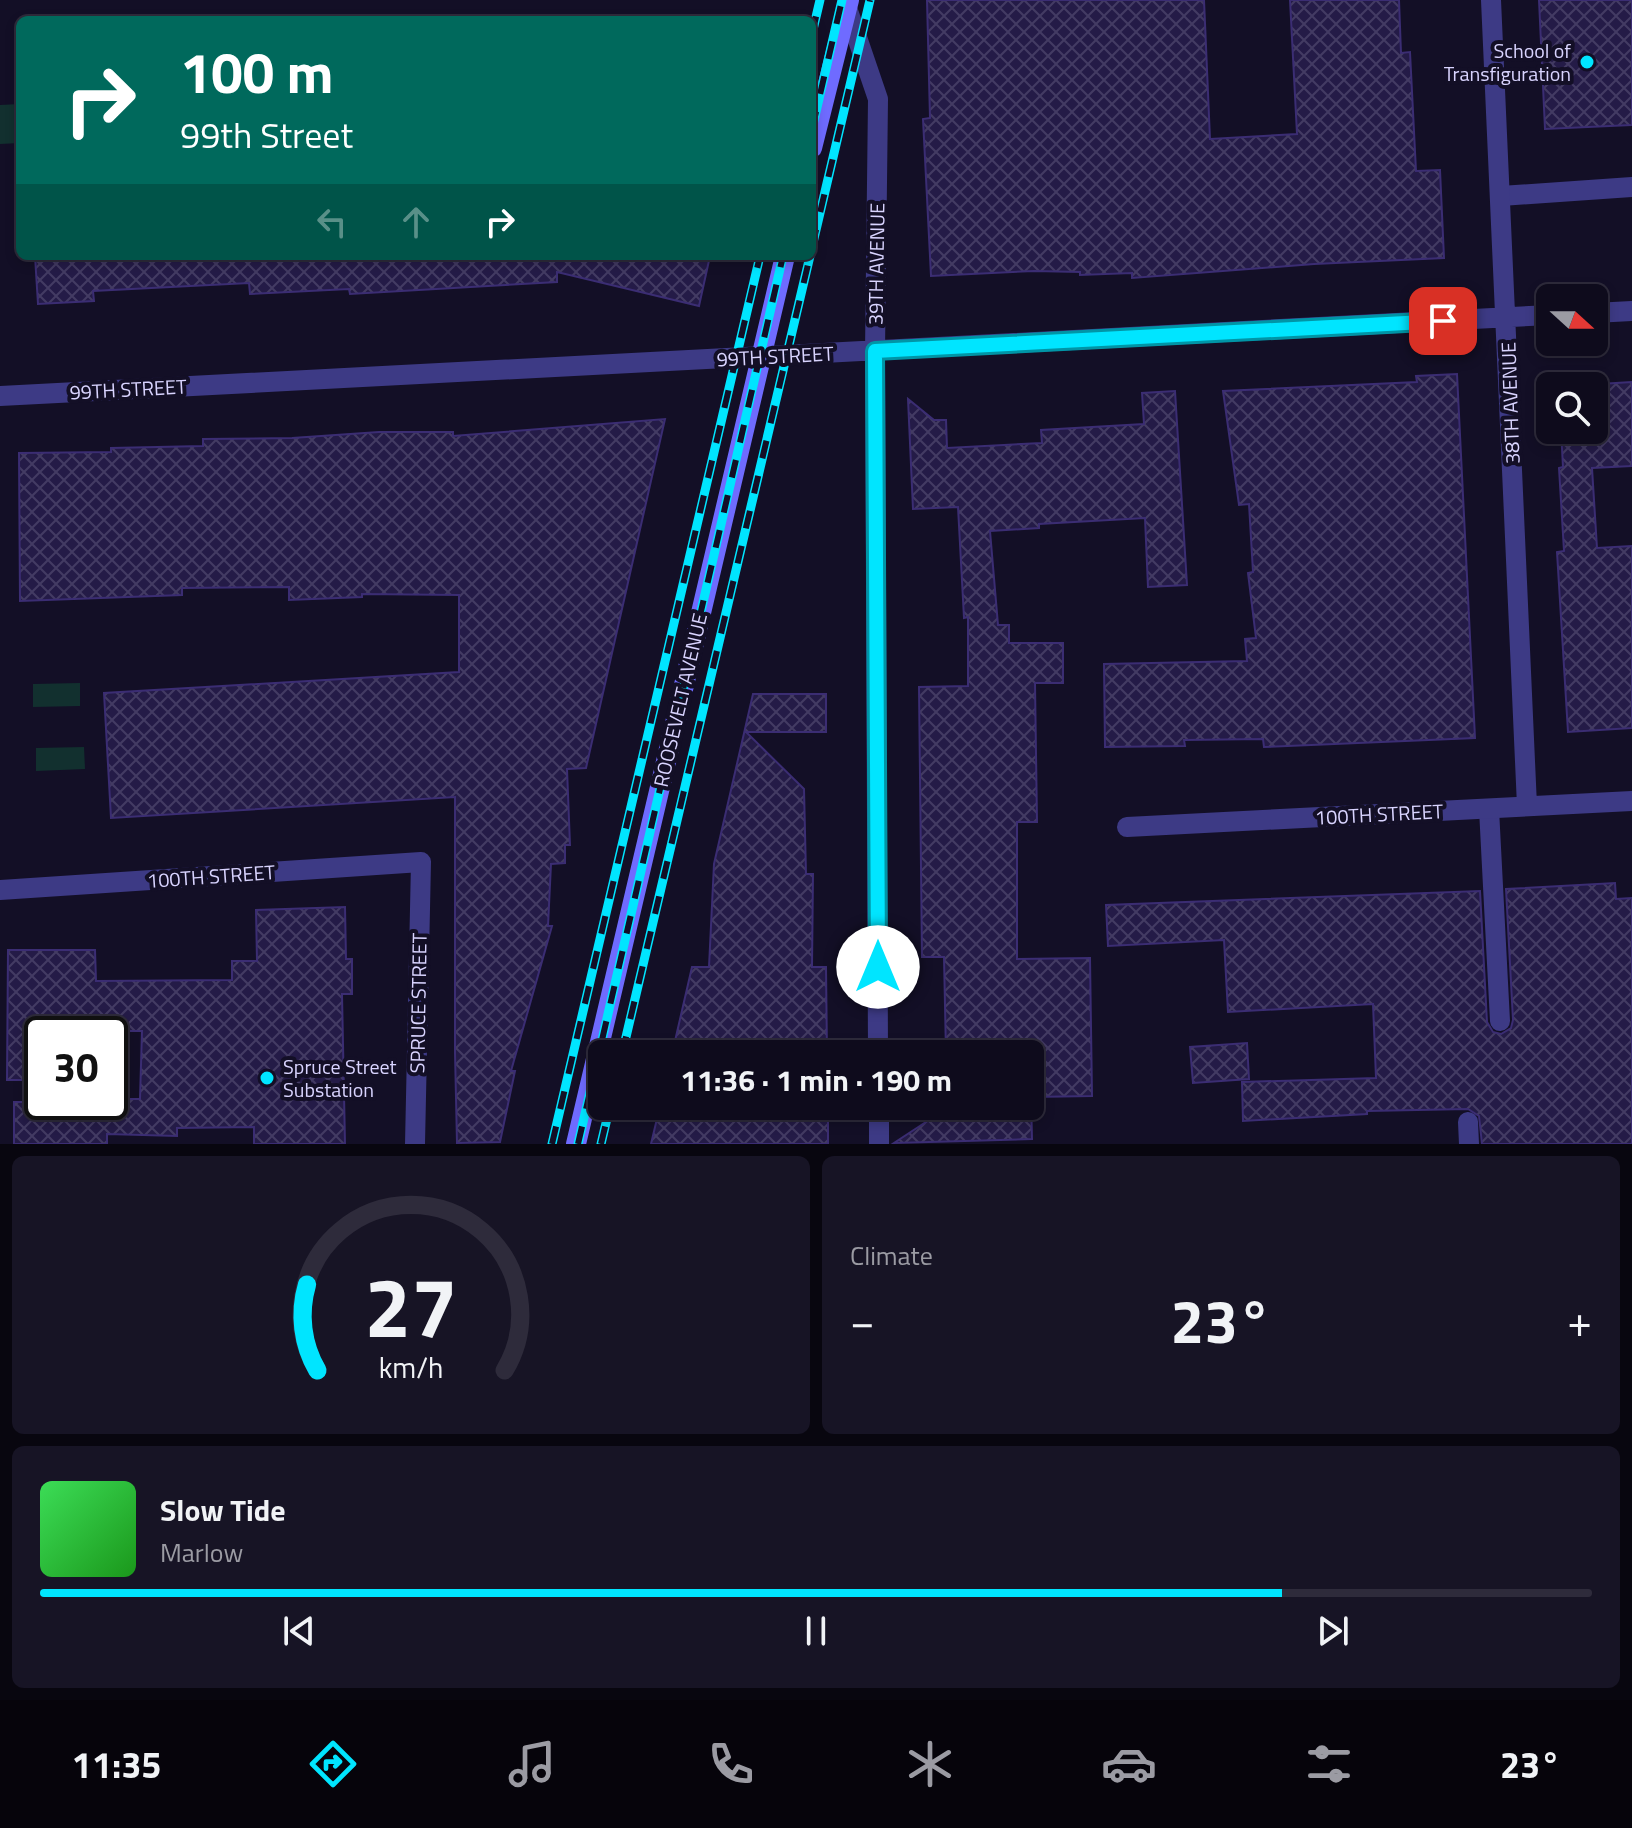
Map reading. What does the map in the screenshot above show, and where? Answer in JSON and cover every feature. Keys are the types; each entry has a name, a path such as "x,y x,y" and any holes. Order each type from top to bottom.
{"main road":[{"path":"816,132 848,4"},
{"name":"ROOSEVELT AVENUE","path":"576,1144 784,260"}],"street":[{"name":"38TH AVENUE","path":"1491,0 1527,806"},
{"name":"39TH AVENUE","path":"848,4 878,99 875,351 878,1040"},
{"path":"1501,196 1632,187"},
{"path":"1608,312 1632,311"},
{"name":"99TH STREET","path":"0,396 1536,316"},
{"name":"100TH STREET","path":"1127,827 1632,801"},
{"path":"1489,809 1500,1021"},
{"name":"100TH STREET","path":"0,890 421,862"},
{"name":"SPRUCE STREET","path":"415,1144 421,862"},
{"path":"879,1120 879,1144"},
{"path":"1468,1122 1469,1144"}],"green space":[{"path":"16,104 16,143 0,144 0,105"},
{"path":"80,683 80,706 33,707 33,684"},
{"path":"84,747 85,769 36,771 36,748"}],"building":[{"path":"927,0 1204,0 1210,139 1297,134 1290,0 1399,0 1401,53 1410,52 1416,171 1440,170 1444,258 1132,278 1132,273 1080,275 1080,272 1034,271 931,276 923,119 930,118"},
{"name":"School of Transfiguration","path":"1539,0 1632,0 1632,125 1545,129"},
{"path":"35,260 709,260 699,306 557,272 557,282 350,294 349,289 250,294 249,283 93,291 94,301 38,304"},
{"path":"1457,374 1475,738 1264,747 1263,739 1184,740 1185,746 1105,747 1104,664 1247,661 1245,639 1256,638 1248,573 1253,572 1249,504 1239,505 1223,391 1417,382 1416,376"},
{"path":"1632,382 1632,466 1592,468 1597,548 1632,546 1632,728 1568,732 1557,552 1564,551 1559,468 1563,467 1562,444 1608,444 1608,384"},
{"path":"1175,391 1187,585 1148,587 1145,518 1039,524 1039,528 990,531 998,625 1009,625 1009,643 1063,643 1063,683 1035,683 1037,822 1017,822 1017,959 1090,958 1092,1096 1044,1097 1044,1040 946,1040 944,957 922,957 919,687 968,686 968,617 964,618 958,507 913,509 908,399 934,420 946,420 947,448 1042,443 1041,430 1144,424 1142,393"},
{"path":"665,419 586,768 567,769 570,845 565,845 565,863 551,864 548,926 552,926 511,1071 515,1071 500,1142 457,1143 455,797 111,818 104,693 459,672 459,595 362,594 362,597 289,600 289,587 182,588 182,595 20,601 19,453 111,452 111,448 203,446 203,439 292,438 379,432 453,432 453,436"},
{"path":"753,694 826,694 826,732 746,732 804,789 806,874 813,874 812,967 826,967 827,1040 675,1040 692,967 709,967 714,864"},
{"path":"1615,883 1616,899 1632,898 1632,1144 1482,1144 1479,1116 1468,1109 1367,1111 1367,1114 1243,1121 1242,1082 1376,1078 1373,1004 1228,1012 1224,940 1108,946 1106,905 1480,891 1487,1022 1493,1032 1501,1034 1511,1028 1513,1020 1506,889"},
{"path":"345,907 346,959 352,959 352,994 342,994 345,1144 254,1144 254,1127 177,1128 177,1136 107,1134 107,1144 14,1144 14,1102 24,1102 24,1120 128,1120 128,1099 140,1099 142,1031 128,1031 128,1016 24,1016 24,1080 7,1080 8,950 95,950 96,981 232,980 232,961 257,961 256,910"},
{"path":"1247,1043 1249,1079 1193,1083 1190,1047"},
{"path":"657,1120 828,1120 828,1144 651,1144"},
{"path":"929,1120 1032,1120 1032,1139 894,1143"}],"railway":[{"path":"816,17 820,0"},
{"path":"816,112 842,0"},
{"path":"816,230 870,0"},
{"path":"552,1144 759,260"},
{"path":"578,1144 782,260"},
{"path":"625,1040 809,260"},
{"path":"601,1144 607,1120"}],"place":[{"name":"School of Transfiguration","path":"1587,62"},
{"name":"Spruce Street Substation","path":"267,1078"}],"route":[{"path":"878,967 875,351 1443,321"}]}
